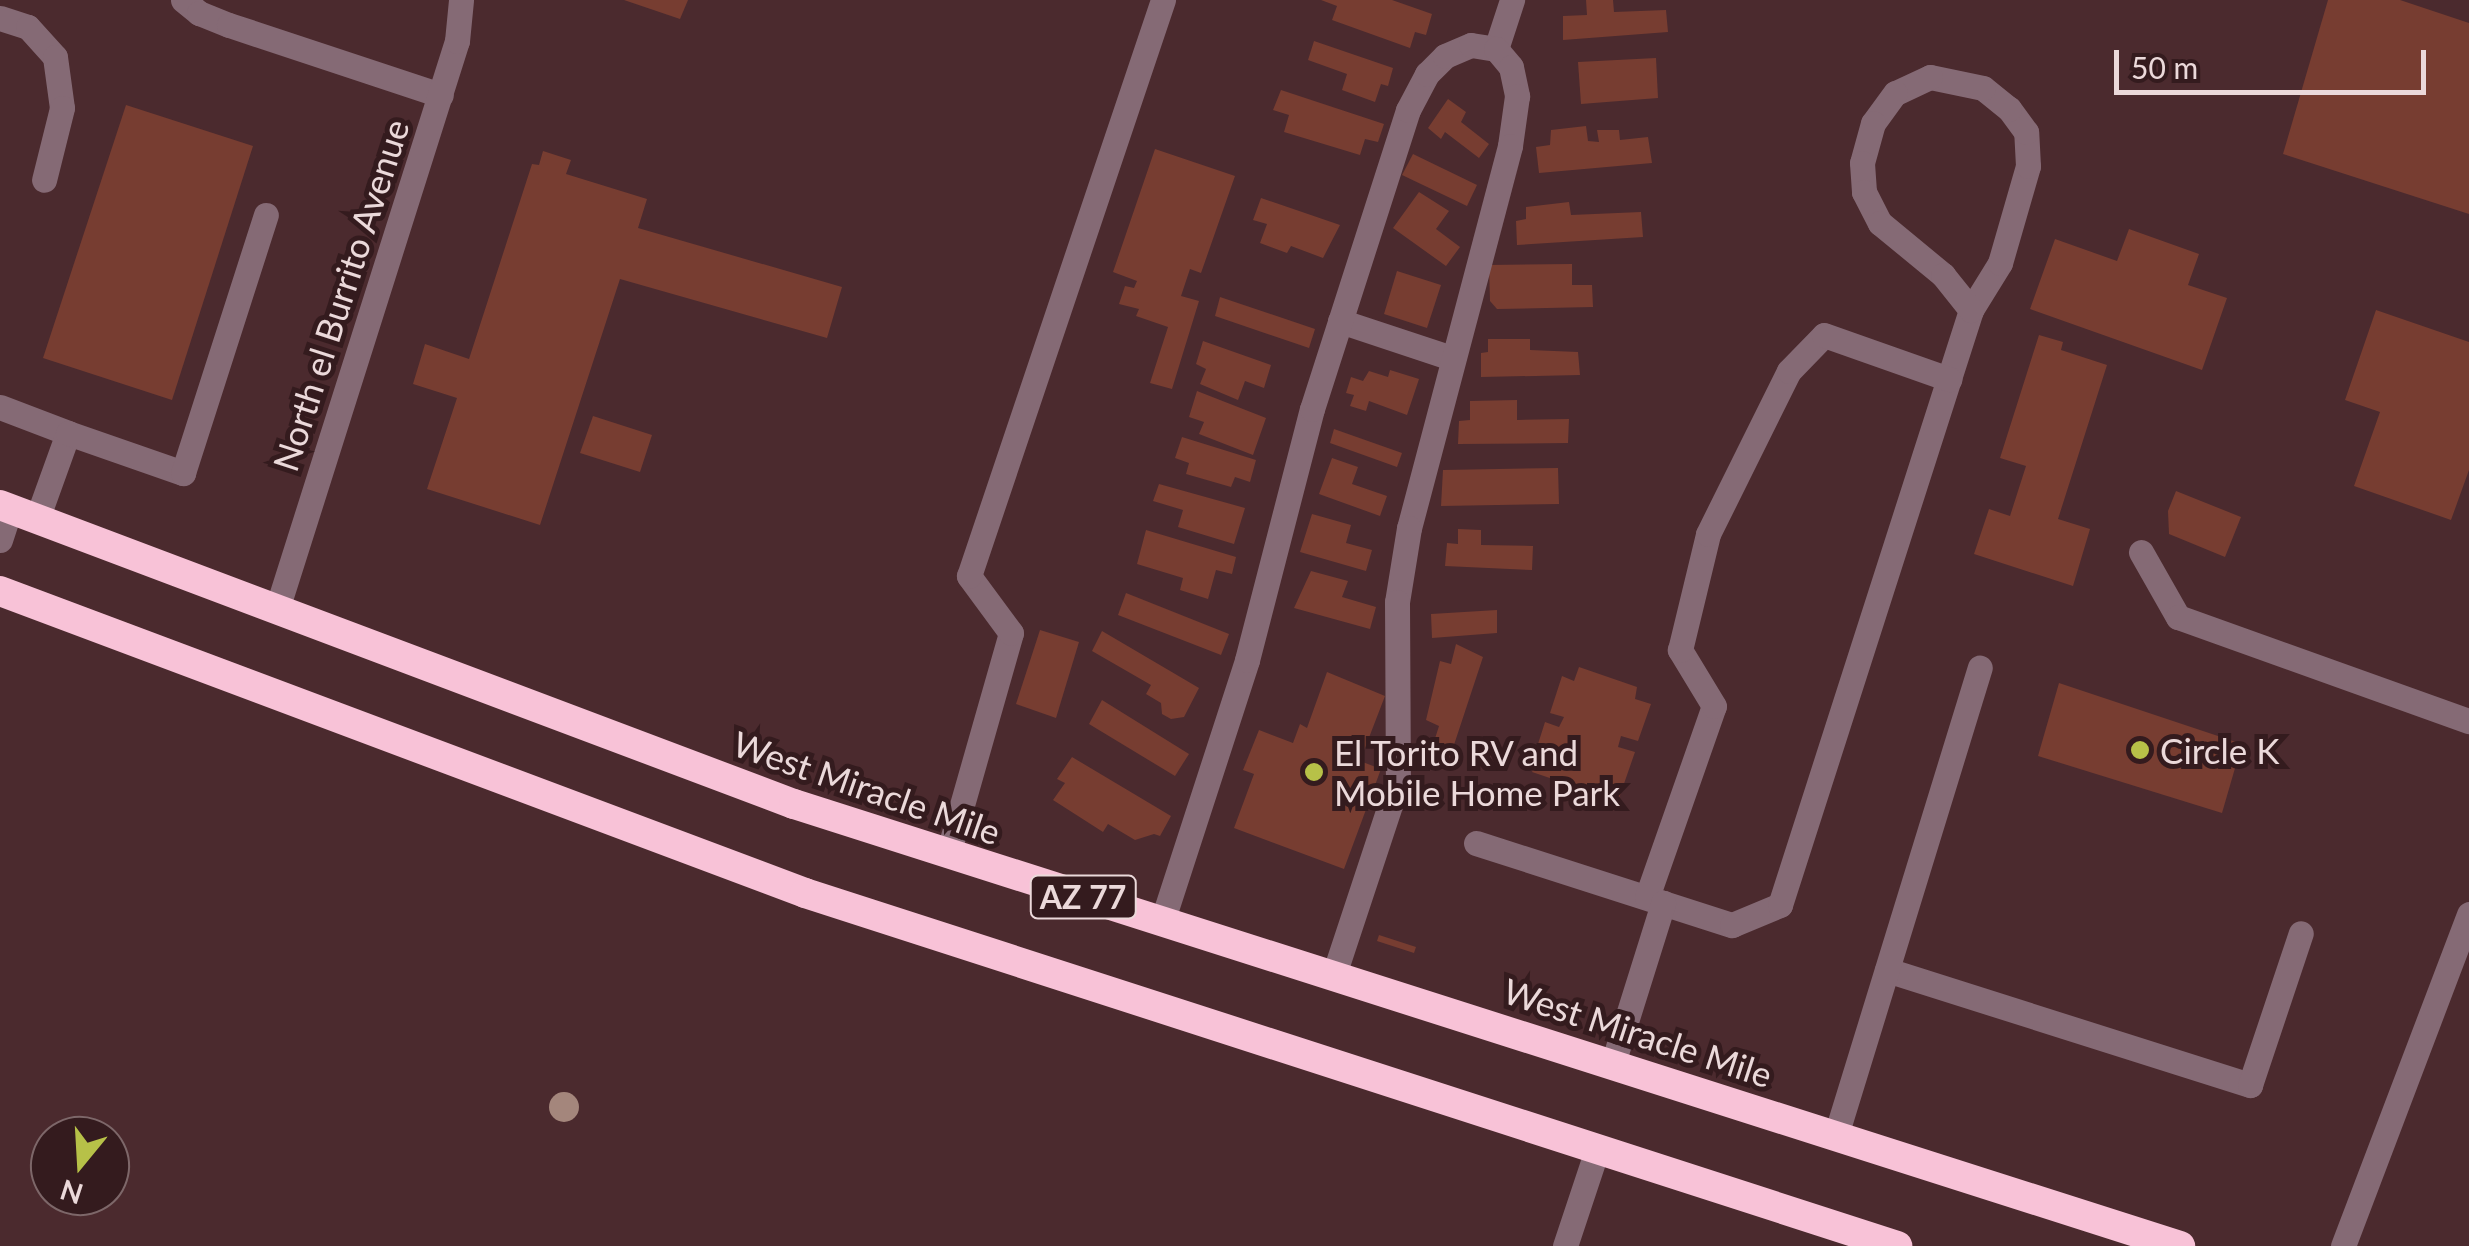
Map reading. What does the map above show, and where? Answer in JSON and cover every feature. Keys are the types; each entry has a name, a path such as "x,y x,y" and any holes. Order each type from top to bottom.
{"highway":[{"name":"West Miracle Mile","path":"16,511 744,786 2180,1246"},
{"name":"AZ 77","path":"0,591 805,893 1897,1246"}],"street":[{"path":"182,0 199,13 230,25 441,95"},
{"name":"North el Burrito Avenue","path":"277,609 458,41 461,0"},
{"path":"948,854 1011,633 969,576 1163,0"},
{"path":"1496,48 1512,0"},
{"path":"0,18 28,27 55,57 62,108 44,180"},
{"path":"1162,922 1248,660 1312,408 1408,110 1426,74 1445,56 1471,45 1496,48 1511,67 1517,96 1510,146 1409,528 1397,602 1398,781 1334,975"},
{"path":"1476,844 1732,925 1780,905 1972,310 2000,264 2028,166 2026,132 2009,108 1982,88 1930,77 1896,93 1872,124 1862,163 1864,192 1880,223 1943,275 1972,310"},
{"path":"0,407 183,473 266,215"},
{"path":"1340,320 1452,358"},
{"path":"1612,1063 1655,900 1714,706 1680,650 1708,534 1789,372 1824,336 1949,379"},
{"path":"0,540 68,434"},
{"path":"2141,552 2178,618 2469,721"},
{"path":"1836,1135 1980,668"},
{"path":"2343,1246 2464,948 2469,914"},
{"path":"1887,970 2250,1086 2301,933"},
{"path":"1565,1246 1597,1150"}],"shaded area":[{"path":"0,0 2469,0 2469,1246 0,1246"}],"building":[{"path":"624,0 688,0 680,19"},
{"path":"1321,0 1392,0 1432,14 1426,35 1415,32 1410,48 1332,20 1337,6"},
{"path":"1586,0 1613,0 1614,12 1666,10 1668,32 1563,40 1563,16 1587,15"},
{"path":"2328,0 2400,0 2469,23 2469,214 2283,154"},
{"path":"1314,41 1393,68 1388,86 1381,84 1375,102 1342,90 1347,74 1308,60"},
{"path":"1656,58 1658,98 1581,104 1578,62"},
{"path":"1281,90 1384,124 1378,142 1365,139 1360,155 1284,132 1289,115 1273,110"},
{"path":"1448,99 1466,112 1461,122 1489,144 1479,158 1445,132 1441,139 1428,128"},
{"path":"126,105 253,146 172,400 43,358"},
{"path":"1586,126 1588,141 1599,142 1597,130 1619,130 1620,140 1648,137 1652,163 1539,173 1536,147 1550,145 1551,130"},
{"path":"1155,149 1235,176 1201,273 1190,269 1181,296 1199,301 1172,389 1150,383 1168,327 1136,316 1139,309 1119,304 1125,286 1134,288 1137,281 1113,272"},
{"path":"543,151 571,160 566,174 647,199 638,228 842,287 827,338 620,279 540,525 427,489 457,398 413,384 425,344 469,359 532,164 539,165"},
{"path":"1413,154 1477,185 1467,206 1402,175"},
{"path":"1419,192 1449,211 1436,229 1460,247 1446,266 1393,228"},
{"path":"1261,198 1340,225 1323,258 1291,246 1287,253 1260,243 1267,224 1253,220"},
{"path":"1569,202 1571,215 1641,212 1643,237 1517,245 1516,221 1526,219 1526,207"},
{"path":"2129,229 2199,254 2188,285 2227,298 2202,370 2030,309 2055,239 2117,261"},
{"path":"1572,264 1572,285 1592,285 1593,307 1497,309 1490,301 1489,265"},
{"path":"1397,271 1441,285 1427,328 1384,314"},
{"path":"1220,297 1315,329 1309,348 1215,316"},
{"path":"2376,310 2469,342 2469,470 2451,520 2354,486 2380,412 2345,400"},
{"path":"2039,335 2063,342 2061,350 2107,365 2058,519 2090,529 2073,586 1974,554 1989,509 2010,516 2026,466 2000,458"},
{"path":"1488,339 1530,339 1530,350 1578,352 1580,375 1481,377 1481,353 1488,352"},
{"path":"1203,341 1271,365 1264,388 1245,381 1238,400 1200,384 1206,369 1196,364"},
{"path":"1390,370 1419,379 1407,415 1369,401 1366,411 1350,406 1354,395 1346,393 1351,377 1363,381 1369,371 1388,377"},
{"path":"1197,391 1266,418 1253,455 1199,434 1204,422 1189,417"},
{"path":"1517,400 1517,420 1569,419 1568,443 1458,444 1459,421 1470,420 1470,401"},
{"path":"593,416 652,435 640,472 580,453"},
{"path":"1334,429 1402,453 1397,467 1330,443"},
{"path":"1182,437 1256,460 1250,482 1235,477 1231,487 1186,474 1189,463 1175,458"},
{"path":"1332,458 1358,467 1352,484 1387,496 1380,516 1319,494"},
{"path":"1558,468 1559,504 1441,506 1443,470"},
{"path":"1159,484 1245,508 1234,544 1178,527 1183,510 1153,501"},
{"path":"2176,491 2241,517 2225,557 2169,534 2168,511"},
{"path":"1312,514 1351,525 1346,543 1372,550 1366,571 1300,552"},
{"path":"1458,529 1481,530 1481,545 1533,546 1532,570 1445,566 1447,543 1458,544"},
{"path":"1146,530 1236,557 1232,574 1216,570 1208,599 1180,590 1183,578 1137,564"},
{"path":"1311,571 1348,581 1342,597 1376,607 1370,629 1294,608"},
{"path":"1126,593 1229,634 1221,655 1118,615"},
{"path":"1497,610 1497,633 1432,638 1431,614"},
{"path":"1040,630 1079,642 1056,718 1016,704"},
{"path":"1102,631 1199,688 1184,717 1171,719 1162,714 1161,703 1146,694 1151,685 1092,651"},
{"path":"1456,644 1483,657 1450,757 1431,751 1439,726 1426,720 1440,661 1451,664"},
{"path":"1579,667 1637,687 1635,699 1651,704 1638,741 1621,736 1618,747 1635,752 1618,801 1532,772 1545,747 1538,744 1545,722 1559,727 1564,717 1550,713 1562,676 1574,681"},
{"name":"El Torito RV and Mobile Home Park","path":"1327,672 1385,696 1360,761 1381,769 1344,869 1234,828 1254,774 1243,770 1259,730 1293,743 1300,724 1307,728"},
{"name":"Circle K","path":"2059,683 2242,744 2222,813 2038,756"},
{"path":"1102,700 1189,754 1175,776 1089,724"},
{"path":"1072,757 1171,816 1160,836 1135,840 1108,824 1103,832 1053,800 1065,783 1057,779"},
{"path":"1379,935 1416,947 1414,953 1377,941"}],"place":[{"name":"Circle K","path":"2140,750"},
{"name":"El Torito RV and Mobile Home Park","path":"1314,772"}]}
